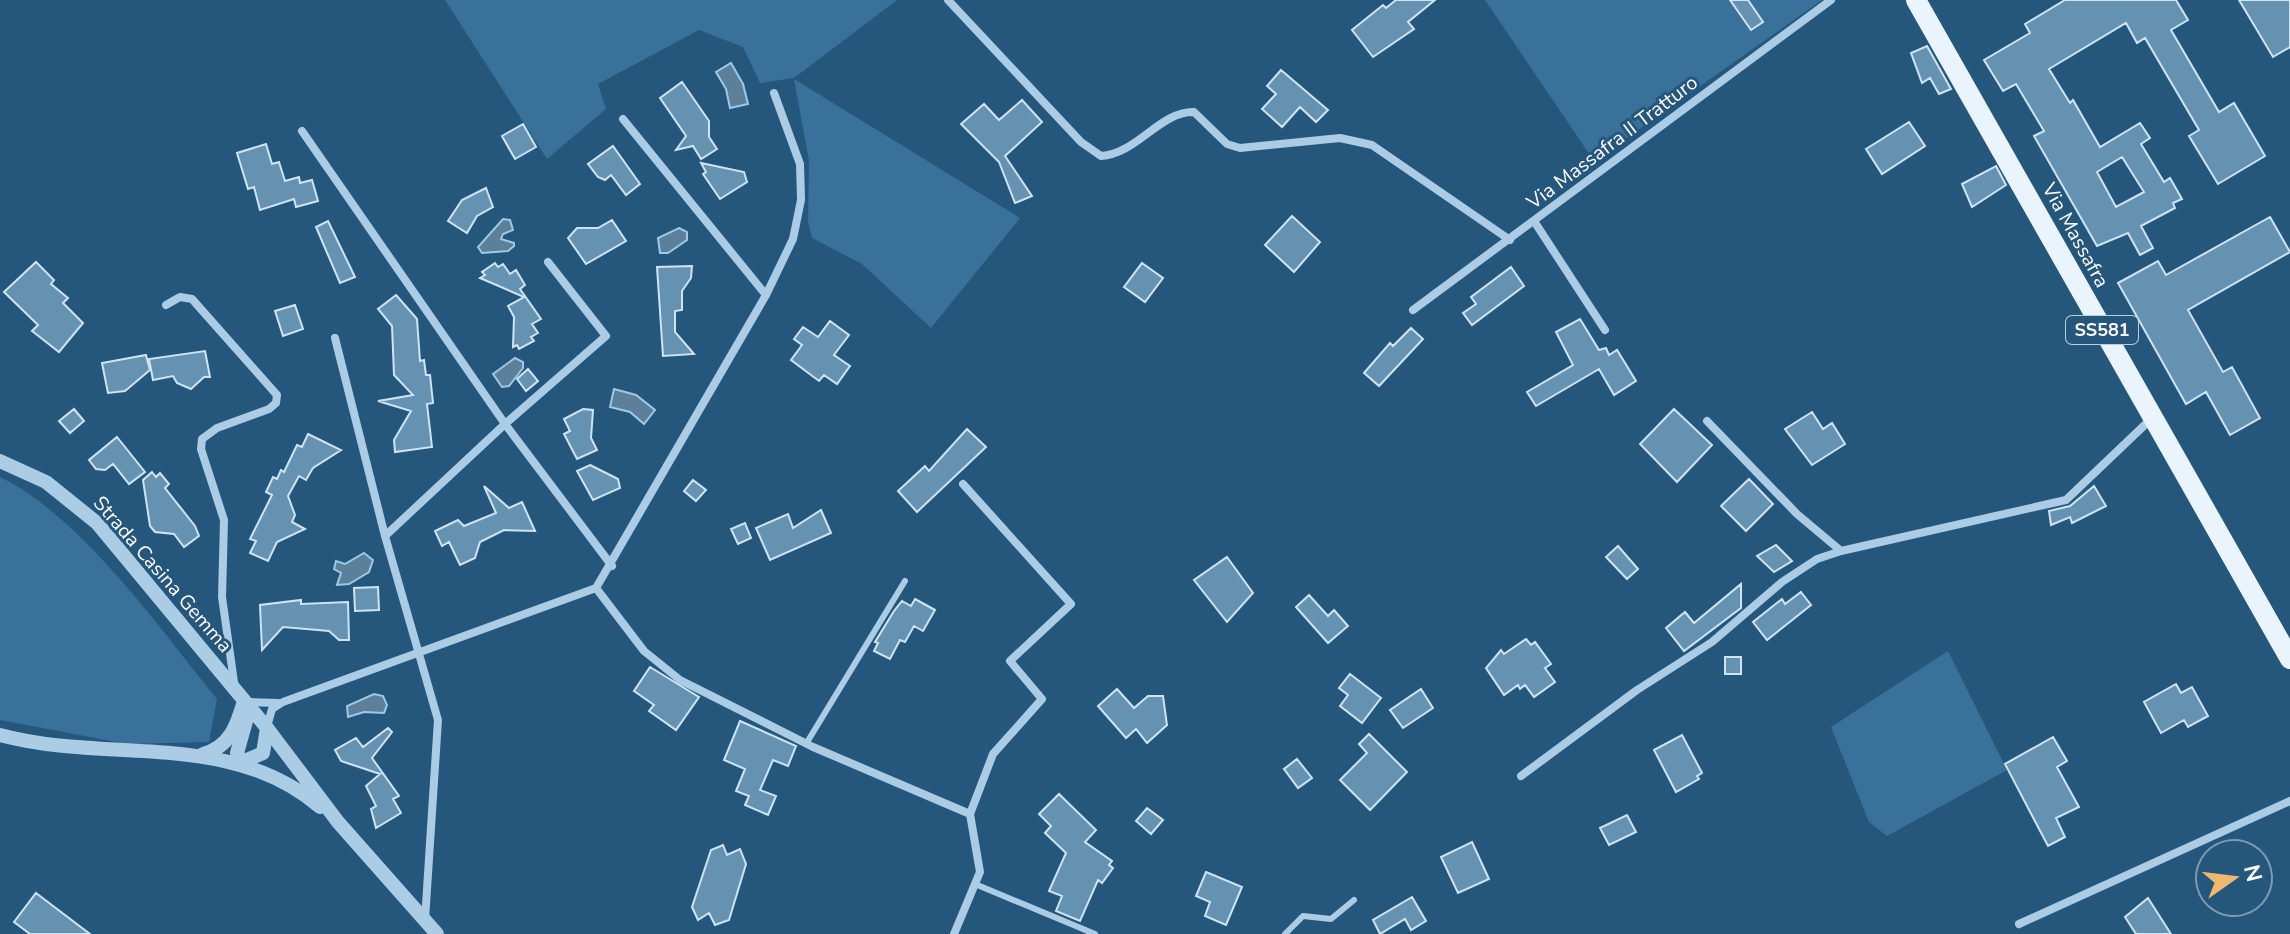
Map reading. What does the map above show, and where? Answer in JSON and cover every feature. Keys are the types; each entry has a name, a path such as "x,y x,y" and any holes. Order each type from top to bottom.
{"main road":[{"name":"Via Massafra","path":"1916,0 2290,659"}],"street":[{"path":"948,0 1081,142 1101,156 1124,151 1182,112 1194,112 1227,144 1240,148 1351,139 1372,145 1510,240"},
{"name":"Via Massafra II Tratturo","path":"1413,310 1831,0"},
{"path":"240,695 268,704 283,702 420,655 596,588 612,566 766,295 793,239 801,200 800,164 774,93"},
{"path":"623,119 766,295"},
{"path":"302,131 505,424 612,566"},
{"path":"1534,221 1605,330"},
{"path":"385,536 505,424 606,336 548,262"},
{"path":"166,305 180,297 192,299 277,395 276,403 269,409 208,434 202,439 201,449 224,520 222,597 246,720 237,753 242,763"},
{"path":"335,338 385,536 438,720 425,921"},
{"path":"1521,776 1637,690 1712,642 1782,582 1817,559 2066,500 2152,418"},
{"path":"1707,421 1797,514 1841,551"},
{"name":"Strada Casina Gemma","path":"0,461 46,482 97,523 267,728 338,822"},
{"path":"954,934 980,872 970,814 993,754 1042,699 1010,661 1071,604 963,484"},
{"path":"596,588 644,651 680,680 806,744 970,814"},
{"path":"200,755 214,751 231,736 240,695"},
{"path":"242,763 263,753 272,709 283,702"},
{"path":"0,735 78,749 200,755 242,763 295,787 338,822 437,934"},
{"path":"2019,924 2290,801"}],"lane":[{"path":"806,744 905,581"},
{"path":"975,884 1095,934"},
{"path":"1285,934 1303,916 1331,919 1354,900"}],"shaded area":[{"path":"445,0 897,0 794,78 760,83 743,47 699,30 598,84 606,109 547,159"},
{"path":"1485,0 1822,0 1594,161"},
{"path":"731,63 743,84 748,104 730,108 726,89 716,72"},
{"path":"794,79 1020,218 931,328 862,264 812,238 808,221 809,161"},
{"path":"503,219 510,220 513,230 503,234 501,239 514,243 514,246 508,251 482,253 478,247"},
{"path":"679,228 687,232 687,240 668,253 660,253 658,238"},
{"path":"515,358 523,362 523,368 509,386 502,387 493,374"},
{"path":"614,389 636,395 655,410 644,424 630,412 610,407"},
{"path":"0,477 60,518 89,546 145,608 217,699 209,742 127,744 0,720"},
{"path":"364,553 373,560 369,572 349,584 337,585 341,573 334,569 336,561 345,564"},
{"path":"1948,651 2007,770 1887,836 1869,822 1831,727"},
{"path":"374,694 383,696 387,705 384,713 364,712 348,717 347,706"}],"building":[{"path":"1396,0 1435,0 1408,22 1414,29 1373,57 1352,30 1383,5 1386,8"},
{"path":"1730,0 1748,0 1763,22 1751,30"},
{"path":"2065,0 2176,0 2188,20 2171,30 2219,112 2234,103 2265,156 2218,184 2189,136 2199,130 2145,38 2137,43 2126,23 2049,69 2070,103 2073,100 2100,147 2140,123 2150,138 2141,144 2164,182 2170,178 2182,199 2173,203 2175,208 2141,226 2153,248 2140,255 2128,233 2097,246 2034,136 2044,131 2016,84 2003,91 1984,60 2030,33 2025,24","holes":["2122,157 2144,192 2116,207 2097,172"]},
{"path":"2239,0 2290,0 2290,47 2273,57"},
{"path":"1927,46 1951,89 1939,94 1930,78 1922,83 1911,53"},
{"path":"1281,70 1328,110 1316,122 1300,107 1282,127 1262,109 1276,94 1267,86"},
{"path":"682,82 709,121 709,137 717,149 701,159 693,146 676,150 686,136 660,98"},
{"path":"1022,100 1042,122 1005,156 1032,196 1015,203 999,162 961,124 984,104 999,120"},
{"path":"1909,122 1925,146 1882,174 1866,149"},
{"path":"523,124 536,147 515,159 502,136"},
{"path":"266,144 272,164 279,162 285,181 299,177 300,183 312,180 318,201 296,207 294,199 260,210 254,187 248,189 237,153"},
{"path":"613,146 640,184 626,195 611,175 605,180 598,177 588,164"},
{"path":"701,163 744,172 747,182 720,199 703,174 706,172"},
{"path":"1996,166 2006,185 1972,207 1962,184"},
{"path":"486,188 493,207 477,216 467,233 448,221 462,200"},
{"path":"1292,216 1320,242 1294,272 1265,245"},
{"path":"2270,217 2290,252 2188,310 2223,372 2232,367 2260,418 2230,435 2206,392 2186,404 2118,283 2158,261 2166,275"},
{"path":"612,220 626,241 586,264 568,238 577,228 598,228"},
{"path":"328,221 355,277 340,283 316,227"},
{"path":"36,262 54,280 51,284 68,298 63,303 83,323 59,352 32,331 38,325 4,292"},
{"path":"495,263 498,267 503,264 510,274 516,270 525,285 520,289 541,319 532,324 538,333 531,337 534,341 519,349 517,345 513,347 514,317 508,306 524,297 480,278 485,275 482,272"},
{"path":"1142,263 1163,278 1145,302 1124,287"},
{"path":"692,266 691,278 682,291 682,310 675,311 675,332 694,354 663,356 657,267"},
{"path":"1511,267 1524,286 1472,325 1463,313 1476,304 1471,297"},
{"path":"396,295 417,319 420,361 424,360 426,375 430,375 433,403 427,404 432,447 395,452 394,440 411,411 378,401 413,395 394,375 392,326 378,309"},
{"path":"295,305 303,329 283,336 275,311"},
{"path":"1580,319 1599,350 1606,348 1609,355 1617,350 1636,381 1614,395 1599,369 1536,406 1527,392 1573,365 1556,332"},
{"path":"830,321 849,335 834,355 850,366 837,384 824,375 819,381 791,360 802,345 794,339 803,327 818,337"},
{"path":"1411,328 1423,339 1379,386 1364,373 1390,343 1393,346"},
{"path":"205,351 210,377 204,377 191,389 177,383 173,376 153,380 149,359"},
{"path":"146,355 150,370 125,391 108,393 102,363"},
{"path":"528,369 538,381 526,391 517,379"},
{"path":"74,409 84,421 70,433 59,421"},
{"path":"583,409 593,410 591,438 597,450 577,459 564,434 570,431 564,419"},
{"path":"1674,409 1712,445 1677,482 1640,444"},
{"path":"1812,412 1823,429 1832,423 1845,444 1812,465 1785,429"},
{"path":"967,429 986,447 917,512 898,491 925,466 929,471"},
{"path":"308,434 341,450 313,468 306,480 299,476 288,496 295,515 292,522 305,529 277,542 268,561 250,553 256,541 250,539 272,495 266,492 273,477 277,479 281,470 284,472 297,445 302,447"},
{"path":"117,437 145,472 129,484 113,464 105,470 96,469 89,460"},
{"path":"590,465 618,479 620,488 593,500 577,471"},
{"path":"152,472 156,477 160,473 169,484 165,488 195,526 199,536 184,547 174,534 155,532 150,526 143,480"},
{"path":"1749,479 1773,504 1746,531 1721,506"},
{"path":"693,480 706,490 696,501 684,491"},
{"path":"484,486 509,508 522,502 535,531 504,530 480,542 475,558 460,565 449,542 442,546 435,531 458,520 464,526 496,513"},
{"path":"2094,486 2106,506 2072,523 2070,517 2051,525 2049,511 2070,506"},
{"path":"821,510 831,533 770,560 756,528 788,514 793,528"},
{"path":"745,523 751,538 738,544 731,529"},
{"path":"1776,545 1792,561 1774,572 1757,556"},
{"path":"1618,546 1638,569 1627,579 1606,557"},
{"path":"1227,557 1253,593 1227,622 1194,580"},
{"path":"1741,584 1741,608 1684,651 1666,628 1685,612 1694,623"},
{"path":"378,587 379,610 355,611 354,588"},
{"path":"1801,592 1811,605 1767,640 1753,622 1782,599 1785,604"},
{"path":"1309,595 1328,616 1334,610 1348,626 1328,643 1296,607"},
{"path":"915,599 935,610 923,631 914,626 905,642 900,640 890,659 874,651 878,643 875,642 894,611 902,601 911,606"},
{"path":"301,600 301,604 348,602 349,640 339,640 329,631 283,627 262,650 260,605"},
{"path":"1526,639 1531,645 1535,642 1551,664 1545,668 1555,682 1534,697 1525,685 1520,689 1518,685 1504,695 1486,668 1501,650 1504,654"},
{"path":"1725,657 1741,657 1741,674 1725,674"},
{"path":"650,667 699,697 676,730 649,711 654,705 634,691"},
{"path":"1350,674 1381,698 1362,723 1340,706 1348,695 1339,688"},
{"path":"2176,684 2181,693 2192,687 2208,716 2188,727 2184,720 2161,733 2144,702"},
{"path":"1117,689 1134,708 1148,696 1163,696 1167,725 1147,743 1136,729 1126,738 1098,706"},
{"path":"1421,689 1433,708 1403,728 1390,710"},
{"path":"740,721 796,746 788,766 773,760 760,790 776,796 768,815 745,805 749,796 736,791 745,769 724,760"},
{"path":"388,728 392,732 372,758 399,796 393,799 401,813 376,828 371,809 376,806 366,786 380,774 341,761 335,750 356,738 363,747"},
{"path":"1369,734 1407,772 1370,810 1340,780 1367,753 1359,744"},
{"path":"1682,735 1702,773 1697,776 1699,779 1676,792 1654,750"},
{"path":"2053,737 2067,761 2057,767 2079,807 2056,818 2065,837 2048,846 2005,764"},
{"path":"1297,759 1312,778 1298,788 1284,769"},
{"path":"1059,794 1096,830 1085,842 1112,861 1109,865 1113,868 1102,883 1098,880 1080,921 1056,911 1062,896 1049,891 1066,853 1045,833 1051,826 1039,814"},
{"path":"1147,808 1163,820 1151,834 1136,821"},
{"path":"1627,815 1636,832 1609,845 1600,828"},
{"path":"1472,842 1489,879 1458,893 1441,857"},
{"path":"723,845 727,855 740,849 746,864 729,920 715,925 709,913 698,920 692,907 711,850"},
{"path":"1206,872 1242,887 1226,925 1205,916 1210,902 1196,896"},
{"path":"36,893 90,934 30,934 14,922"},
{"path":"1412,897 1426,921 1411,930 1405,919 1380,934 1373,920"},
{"path":"2148,898 2171,934 2136,934 2125,917"}]}
